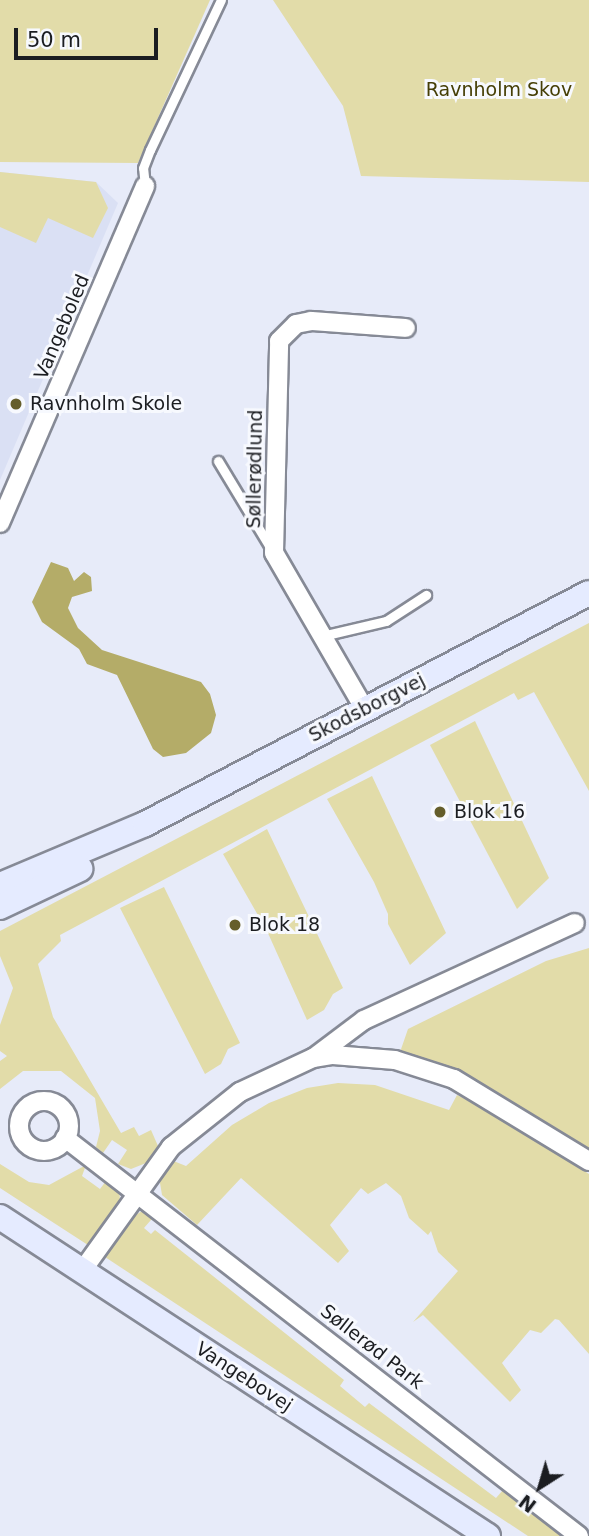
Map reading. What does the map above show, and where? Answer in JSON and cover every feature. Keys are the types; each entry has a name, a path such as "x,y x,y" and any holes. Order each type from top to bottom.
{"street":[{"name":"Vangeboled","path":"0,523 145,186"},
{"name":"Søllerødlund","path":"364,708 274,553 279,341 296,324 311,321 406,328"},
{"name":"Skodsborgvej","path":"0,885 145,824 589,593"},
{"name":"Skodsborgvej","path":"0,907 111,853 138,835 145,824"},
{"path":"82,1271 172,1147 222,1105 261,1080 313,1058 364,1020 575,923"},
{"path":"313,1058 332,1055 395,1060 454,1079 589,1161"},
{"name":"Søllerød Park","path":"65,1138 139,1191 579,1536"},
{"name":"Vangebovej","path":"0,1217 488,1536"}],"lane":[{"path":"145,186 143,168 150,150 221,0"},
{"path":"218,461 274,553"},
{"path":"322,636 386,621 426,595"}],"shaded area":[{"path":"0,172 96,182 118,203 0,480"},
{"path":"51,562 68,568 74,581 84,572 91,577 92,591 72,597 68,608 78,628 102,650 201,682 210,694 216,715 211,733 186,753 163,757 153,749 117,675 87,664 79,649 42,622 32,602"}],"green space":[{"path":"0,0 210,0 138,163 0,162"},
{"name":"Ravnholm Skov","path":"273,0 589,0 589,182 361,176 343,106"},
{"path":"0,172 96,182 108,208 93,238 48,218 36,243 0,227"},
{"path":"589,623 589,791 534,692 518,700 514,693 60,935 61,941 38,964 53,1017 121,1133 134,1127 139,1136 151,1130 158,1146 146,1163 131,1169 118,1164 127,1150 112,1140 103,1153 96,1147 100,1131 95,1098 61,1071 23,1071 0,1089 0,1061 7,1056 0,1051 0,1025 13,988 0,956 0,931"},
{"path":"475,721 549,878 517,909 430,745"},
{"path":"372,776 446,933 410,965 388,924 388,914 374,882 327,799"},
{"path":"267,829 343,988 333,994 324,1010 307,1020 267,931 223,854"},
{"path":"164,887 240,1043 228,1049 221,1064 205,1074 120,908"},
{"path":"589,948 589,1151 468,1080 399,1055 408,1029 546,961"},
{"path":"338,1083 375,1085 449,1110 457,1095 496,1114 589,1174 589,1354 559,1320 555,1319 541,1333 530,1330 502,1363 521,1390 510,1402 423,1315 413,1322 458,1271 438,1252 431,1231 428,1235 409,1218 401,1196 386,1183 368,1194 361,1188 330,1225 349,1251 338,1263 241,1178 197,1225 162,1195 159,1177 171,1160 186,1166 232,1125 269,1103 307,1088"},
{"path":"0,1164 29,1182 49,1185 86,1165 82,1176 100,1189 109,1177 119,1187 120,1200 91,1247 0,1188"},
{"path":"142,1211 157,1213 144,1228 151,1234 155,1230 344,1380 340,1386 365,1407 369,1403 496,1498 503,1490 509,1493 561,1536 528,1536 105,1257 131,1218"}],"place":[{"name":"Ravnholm Skole","path":"16,404"},
{"name":"Blok 16","path":"440,812"},
{"name":"Blok 18","path":"235,925"}]}
